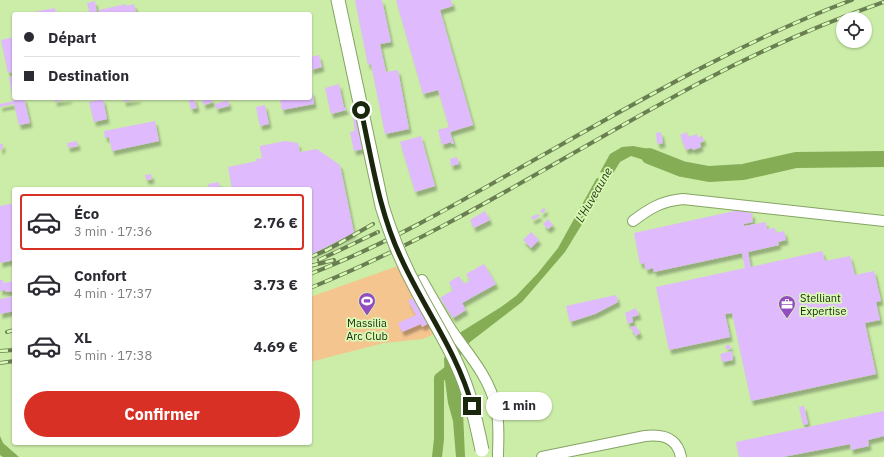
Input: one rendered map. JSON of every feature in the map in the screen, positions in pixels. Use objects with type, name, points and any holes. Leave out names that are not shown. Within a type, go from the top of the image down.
[{"type":"street","points":[[338,0],[380,198],[390,232],[400,257],[416,289],[446,343],[468,393],[482,455]]},
{"type":"street","points":[[633,220],[659,204],[670,200],[683,199],[884,221]]},
{"type":"street","points":[[422,280],[454,334],[477,364],[493,396],[498,421],[498,457]]},
{"type":"street","points":[[542,457],[658,434],[668,438],[674,443],[680,450],[681,457]]},
{"type":"shaded area","name":"Massilia Arc Club","points":[[398,266],[434,334],[423,339],[384,343],[312,361],[312,296]]},
{"type":"water","points":[[633,146],[649,149],[671,157],[666,170],[631,156],[620,162],[565,252],[522,302],[470,342],[457,360],[462,390],[465,457],[456,457],[453,421],[448,403],[445,380],[444,358],[461,332],[516,296],[538,273],[558,248],[610,154],[622,147]]},
{"type":"water","points":[[0,436],[3,443],[19,457],[3,457],[0,455]]},
{"type":"pier","points":[[598,172],[615,174],[612,180],[595,178]]},
{"type":"building","points":[[355,0],[382,0],[391,42],[380,44],[386,72],[398,70],[409,129],[385,134],[371,64],[368,65]]},
{"type":"building","points":[[396,0],[451,0],[453,6],[440,10],[473,125],[450,132],[454,144],[451,142],[442,145],[438,130],[449,127],[438,90],[423,94]]},
{"type":"building","points":[[95,1],[97,12],[89,12],[87,3]]},
{"type":"building","points":[[126,4],[126,6],[134,4],[136,12],[100,12],[99,10]]},
{"type":"building","points":[[55,8],[56,12],[33,12]]},
{"type":"building","points":[[12,37],[12,72],[8,73],[1,40]]},
{"type":"building","points":[[319,55],[322,67],[312,70],[312,57]]},
{"type":"building","points":[[12,76],[12,94],[9,77]]},
{"type":"building","points":[[339,84],[344,108],[346,107],[346,110],[331,114],[325,88]]},
{"type":"building","points":[[312,91],[314,104],[282,110],[280,100],[312,100]]},
{"type":"building","points":[[24,100],[30,123],[19,125],[14,104],[0,107],[0,104]]},
{"type":"building","points":[[54,100],[65,100],[55,102]]},
{"type":"building","points":[[103,100],[107,119],[94,122],[89,102]]},
{"type":"building","points":[[124,100],[134,100],[124,102]]},
{"type":"building","points":[[189,100],[195,100],[197,108],[191,109]]},
{"type":"building","points":[[202,100],[212,100],[213,102],[204,105]]},
{"type":"building","points":[[228,100],[229,106],[216,109],[215,104]]},
{"type":"building","points":[[265,105],[269,124],[260,126],[256,107]]},
{"type":"building","points":[[353,117],[356,117],[363,149],[354,151],[350,132],[355,131]]},
{"type":"building","points":[[155,121],[159,141],[112,151],[109,137],[105,138],[104,131]]},
{"type":"building","points":[[661,132],[663,143],[658,144],[656,133]]},
{"type":"building","points":[[687,132],[688,137],[697,134],[698,137],[702,136],[704,141],[700,143],[701,147],[693,150],[692,148],[686,150],[680,135]]},
{"type":"building","points":[[421,136],[435,186],[415,192],[400,142]]},
{"type":"building","points":[[77,141],[78,146],[68,148],[67,143]]},
{"type":"building","points":[[285,141],[298,143],[300,152],[317,149],[340,165],[354,233],[312,254],[312,187],[232,187],[228,167],[257,161],[256,159],[262,158],[260,146]]},
{"type":"building","points":[[0,143],[3,145],[2,149],[0,150]]},
{"type":"building","points":[[457,157],[459,164],[451,166],[450,159]]},
{"type":"building","points":[[151,174],[152,179],[146,180],[145,175]]},
{"type":"building","points":[[219,182],[220,187],[209,187],[208,184]]},
{"type":"building","points":[[12,203],[12,260],[0,263],[0,206]]},
{"type":"building","points":[[543,208],[546,209],[543,213],[540,212]]},
{"type":"building","points":[[739,210],[753,214],[753,222],[744,224],[744,226],[766,222],[767,229],[775,228],[776,233],[784,231],[786,240],[778,242],[779,245],[748,252],[751,267],[822,251],[825,261],[850,256],[855,275],[874,271],[881,301],[876,302],[880,320],[865,323],[876,374],[751,401],[732,313],[725,314],[730,337],[669,350],[656,287],[745,268],[742,253],[654,272],[653,268],[646,270],[644,263],[640,264],[634,233]]},
{"type":"building","points":[[485,211],[490,220],[474,228],[470,220]]},
{"type":"building","points":[[538,214],[540,216],[533,220],[531,217]]},
{"type":"building","points":[[548,219],[553,225],[548,229],[543,224]]},
{"type":"building","points":[[531,232],[539,240],[531,248],[523,240]]},
{"type":"building","points":[[484,264],[496,284],[462,303],[466,310],[453,318],[440,298],[453,290],[449,282],[459,276],[464,284],[470,280],[466,274]]},
{"type":"building","points":[[0,280],[3,280],[3,283],[12,281],[12,291],[0,291]]},
{"type":"building","points":[[616,295],[618,302],[595,314],[570,322],[566,306]]},
{"type":"building","points":[[12,296],[12,311],[0,314],[0,299]]},
{"type":"building","points":[[414,297],[429,323],[422,327],[421,324],[402,332],[398,323],[416,315],[408,301]]},
{"type":"building","points":[[636,308],[639,315],[632,317],[633,322],[628,324],[625,313]]},
{"type":"building","points":[[636,326],[640,333],[636,336],[630,327]]},
{"type":"building","points":[[728,344],[731,347],[728,350],[725,347]]},
{"type":"building","points":[[732,351],[733,360],[722,362],[720,354]]},
{"type":"building","points":[[521,396],[522,401],[524,401],[522,404],[524,411],[509,414],[506,399]]},
{"type":"building","points":[[804,406],[808,424],[803,425],[799,407]]},
{"type":"building","points":[[884,411],[884,436],[868,440],[869,446],[851,450],[850,444],[783,457],[739,457],[736,442]]},
{"type":"waterway","name":"L'Huveaune","points":[[649,156],[682,169],[709,174],[743,172],[796,160],[884,159]]},
{"type":"waterway","points":[[437,457],[439,439],[439,378],[453,367]]},
{"type":"railway","points":[[312,273],[338,263],[419,224],[645,98],[726,55],[767,35],[852,0]]},
{"type":"railway","points":[[312,287],[361,266],[460,217],[652,108],[723,71],[814,29],[884,2]]},
{"type":"railway","points":[[312,256],[327,250],[373,224]]},
{"type":"railway","points":[[319,260],[378,232]]},
{"type":"railway","points":[[312,266],[334,260]]},
{"type":"railway","points":[[7,332],[12,331]]},
{"type":"railway","points":[[0,351],[12,350]]},
{"type":"railway","points":[[0,363],[12,361]]},
{"type":"place","name":"Massilia Arc Club","points":[[367,316]]},
{"type":"place","name":"Stelliant Expertise","points":[[787,319]]},
{"type":"route","points":[[361,110],[382,206],[390,232],[400,257],[455,362],[472,406]]}]
